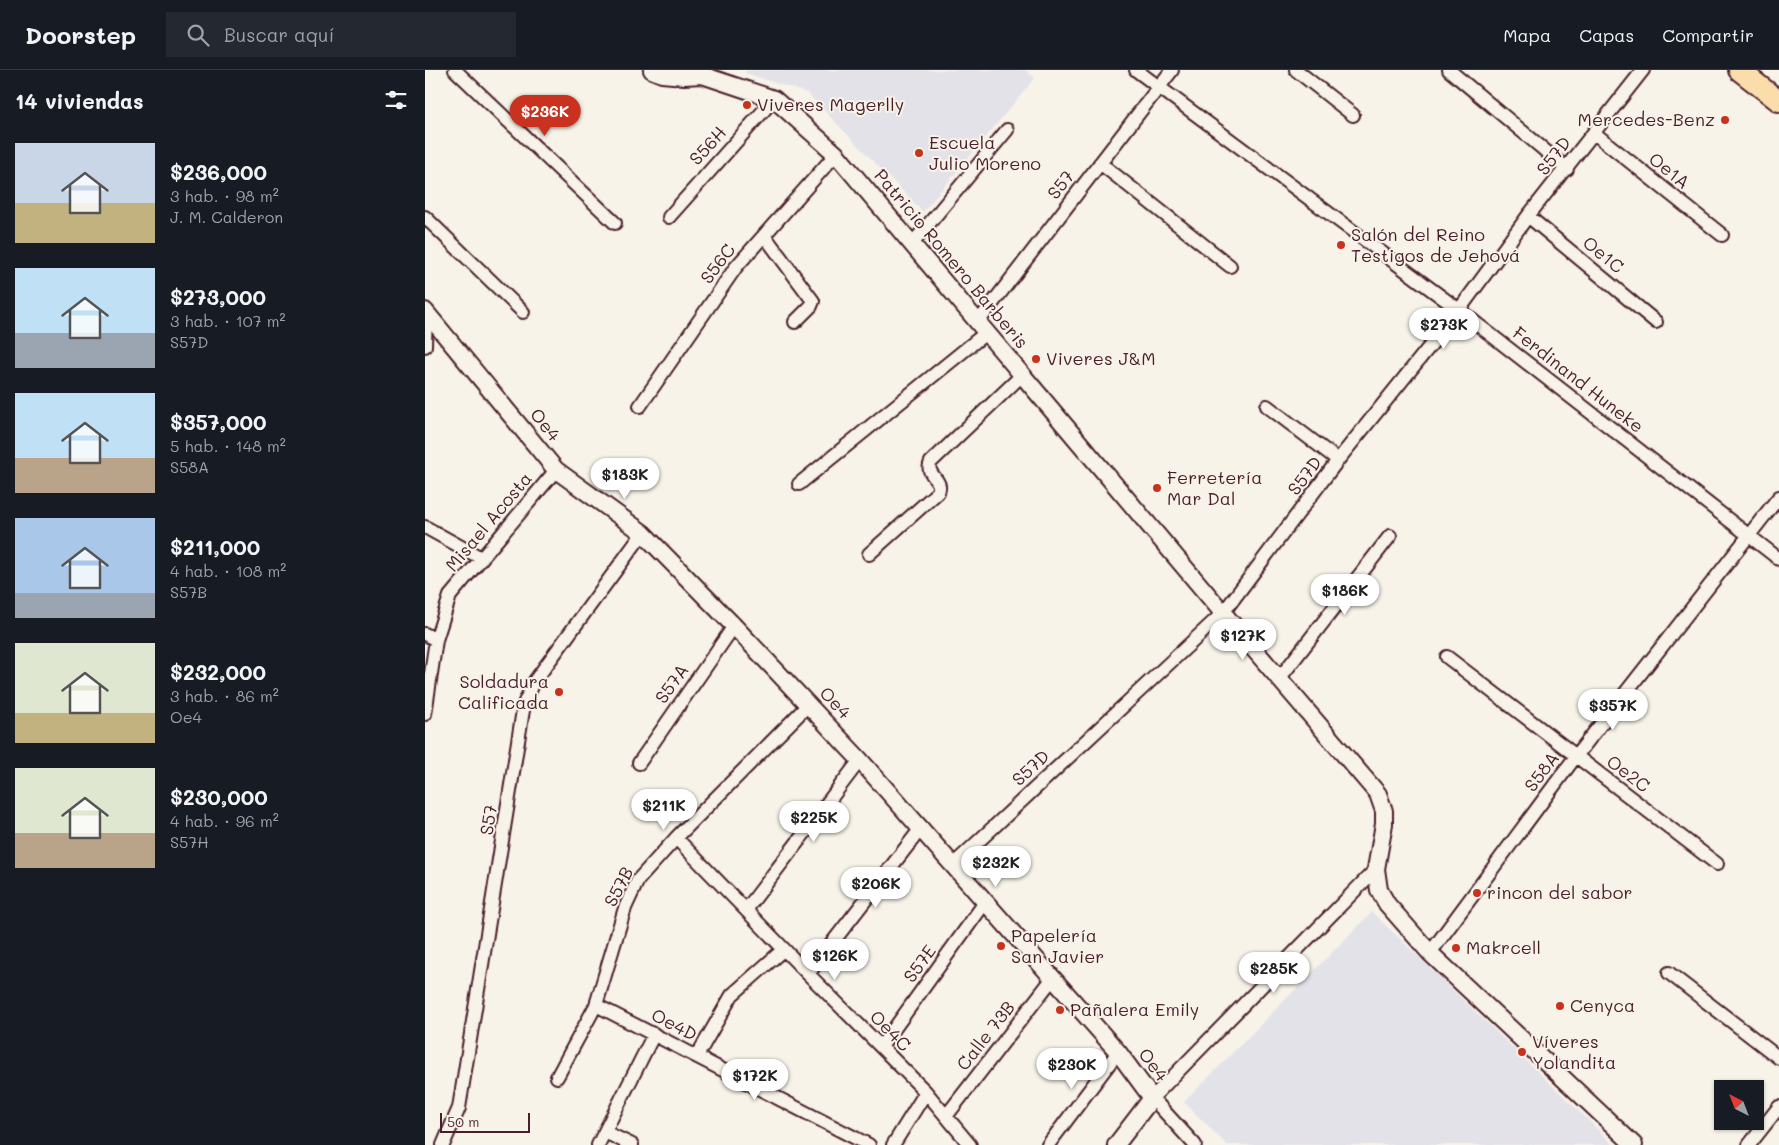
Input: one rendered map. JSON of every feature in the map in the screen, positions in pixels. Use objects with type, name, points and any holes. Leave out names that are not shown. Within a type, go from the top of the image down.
[{"type":"main road","points":[[1739,70],[1779,101]]},
{"type":"street","points":[[455,70],[615,223]]},
{"type":"street","name":"Patricio Romero Barberis","points":[[652,70],[662,74],[677,75],[703,72],[774,99],[836,154],[1378,794],[1384,811],[1384,824],[1376,869],[1379,890],[1387,904],[1430,953],[1634,1145]]},
{"type":"street","name":"Ferdinand Huneke","points":[[1136,70],[1459,310],[1779,560]]},
{"type":"street","name":"S57","points":[[799,484],[982,327],[1100,163],[1173,70]]},
{"type":"street","points":[[1297,70],[1353,115]]},
{"type":"street","points":[[1449,70],[1567,169]]},
{"type":"street","name":"S57D","points":[[953,865],[1223,613],[1338,460],[1459,310],[1528,216],[1567,169],[1643,70]]},
{"type":"street","name":"S56H","points":[[669,217],[774,99]]},
{"type":"street","points":[[912,244],[1007,130]]},
{"type":"street","name":"Oe1A","points":[[1594,133],[1722,235]]},
{"type":"street","name":"S56C","points":[[641,406],[736,267],[836,154]]},
{"type":"street","points":[[1100,163],[1230,266]]},
{"type":"street","name":"Oe1C","points":[[1528,216],[1656,322]]},
{"type":"street","points":[[425,217],[523,312]]},
{"type":"street","points":[[764,235],[813,301],[811,306],[795,322]]},
{"type":"street","points":[[425,311],[425,346]]},
{"type":"street","name":"Oe4","points":[[425,311],[556,470],[643,532],[860,760],[987,901],[1118,1052],[1152,1098],[1195,1145]]},
{"type":"street","points":[[869,554],[938,492],[941,487],[930,472],[929,466],[931,462],[1023,375]]},
{"type":"street","points":[[1267,406],[1338,460]]},
{"type":"street","name":"Misael Acosta","points":[[425,714],[431,637],[450,596],[556,470]]},
{"type":"street","name":"S58A","points":[[1430,953],[1576,756],[1779,497]]},
{"type":"street","points":[[425,527],[481,558]]},
{"type":"street","name":"S57","points":[[443,1145],[459,1108],[525,704],[534,682],[643,532]]},
{"type":"street","points":[[1279,679],[1390,536]]},
{"type":"street","name":"S57A","points":[[639,763],[734,626]]},
{"type":"street","name":"Oe2C","points":[[1447,657],[1717,864]]},
{"type":"street","name":"S57B","points":[[557,1076],[597,1005],[625,908],[638,880],[676,838],[808,705]]},
{"type":"street","points":[[746,910],[860,760]]},
{"type":"street","points":[[808,974],[921,827]]},
{"type":"street","name":"Oe4C","points":[[676,838],[926,1092],[970,1145]]},
{"type":"street","points":[[1116,1145],[1152,1098],[1376,869]]},
{"type":"street","name":"S57E","points":[[881,1047],[987,901]]},
{"type":"street","points":[[697,1056],[733,995],[784,949]]},
{"type":"street","points":[[1669,973],[1779,1058]]},
{"type":"street","name":"Calle 73B","points":[[947,1115],[1053,978]]},
{"type":"street","name":"Oe4D","points":[[597,1005],[869,1145]]},
{"type":"street","points":[[598,1145],[653,1034]]},
{"type":"street","points":[[1048,1145],[1118,1052]]},
{"type":"street","points":[[893,1145],[926,1092]]},
{"type":"street","points":[[1749,1145],[1779,1107]]},
{"type":"street","points":[[605,1132],[632,1145]]},
{"type":"shaded area","name":"Escuela Julio Moreno","points":[[747,70],[1025,70],[1035,78],[923,212],[807,93],[745,73]]},
{"type":"shaded area","points":[[1372,912],[1614,1145],[1227,1145],[1184,1102]]},
{"type":"place","name":"Viveres Magerlly","points":[[747,105]]},
{"type":"place","name":"Mercedes-Benz","points":[[1725,120]]},
{"type":"place","name":"Escuela Julio Moreno","points":[[919,153]]},
{"type":"place","name":"Salón del Reino Testigos de Jehová","points":[[1341,245]]},
{"type":"place","name":"Viveres J&M","points":[[1036,359]]},
{"type":"place","name":"Ferretería Mar Dal","points":[[1157,488]]},
{"type":"place","name":"Soldadura Calificada","points":[[559,692]]},
{"type":"place","name":"rincon del sabor","points":[[1477,893]]},
{"type":"place","name":"Papelería San Javier","points":[[1001,946]]},
{"type":"place","name":"Makrcell","points":[[1456,948]]},
{"type":"place","name":"Cenyca","points":[[1560,1006]]},
{"type":"place","name":"Pañalera Emily","points":[[1060,1010]]},
{"type":"place","name":"Víveres Yolandita","points":[[1522,1052]]}]
